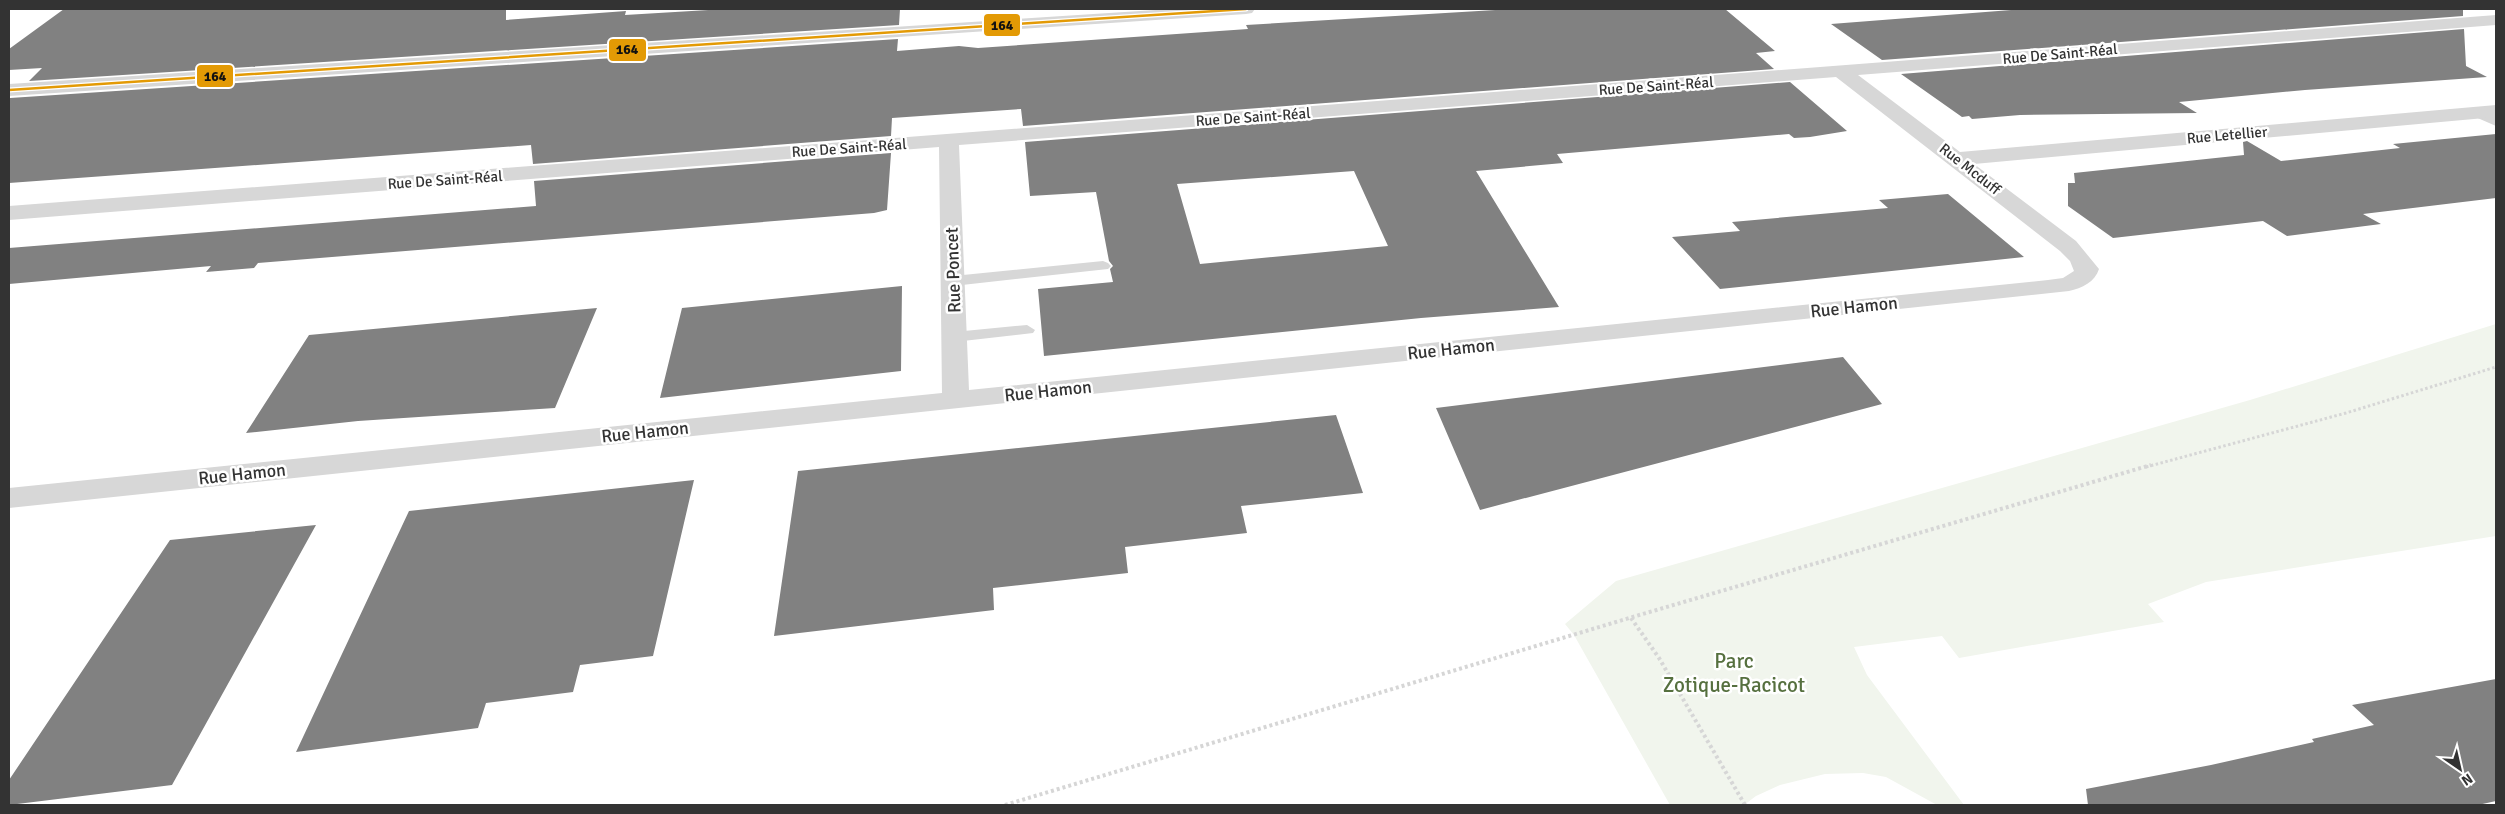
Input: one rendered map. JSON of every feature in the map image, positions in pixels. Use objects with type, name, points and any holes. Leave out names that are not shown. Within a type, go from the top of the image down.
[{"type":"street","points":[[948,9],[948,29]]},
{"type":"street","points":[[9,90],[948,29],[1207,10],[1246,9]]},
{"type":"street","name":"Rue De Saint-Réal","points":[[9,214],[2496,20]]},
{"type":"street","name":"Rue Mcduff","points":[[1842,72],[1958,159],[2068,246],[2085,264],[2087,269],[2085,275]]},
{"type":"street","name":"Rue Letellier","points":[[1958,159],[2487,112]]},
{"type":"street","name":"Rue Poncet","points":[[949,141],[956,400]]},
{"type":"street","name":"Rue Hamon","points":[[9,498],[2048,287],[2070,284],[2085,275]]},
{"type":"lane","points":[[2487,112],[2496,122]]},
{"type":"lane","points":[[953,281],[1103,266]]},
{"type":"lane","points":[[954,338],[1027,330]]},
{"type":"path","points":[[1005,805],[2144,467],[2346,413],[2496,367]]},
{"type":"path","points":[[1631,618],[1659,658],[1745,805]]},
{"type":"green space","name":"Parc Zotique-Racicot","points":[[2496,324],[2496,536],[2206,582],[2148,604],[2164,622],[1959,658],[1942,636],[1854,647],[1867,675],[1964,805],[1937,805],[1886,777],[1863,773],[1825,774],[1780,785],[1756,796],[1744,805],[1670,805],[1574,635],[1565,624],[1616,581],[2250,400]]},
{"type":"building","points":[[64,9],[506,9],[506,20],[626,11],[625,15],[725,9],[900,9],[899,25],[29,81],[42,68],[9,70],[9,49]]},
{"type":"building","points":[[1512,9],[1725,9],[1775,51],[1756,53],[1774,69],[1023,126],[1021,109],[892,118],[891,136],[533,164],[531,145],[9,183],[10,98],[898,39],[897,51],[959,46],[978,48],[1248,29],[1246,25]]},
{"type":"building","points":[[2024,9],[2463,9],[2463,16],[1882,60],[1831,24]]},
{"type":"building","points":[[2464,29],[2466,66],[2487,77],[2305,90],[2179,102],[2197,113],[2020,115],[1972,119],[1969,116],[1962,117],[1901,74]]},
{"type":"building","points":[[1790,82],[1847,131],[1810,137],[1794,138],[1789,134],[1557,154],[1563,163],[1476,171],[1559,307],[1421,318],[1044,356],[1038,289],[1113,282],[1110,269],[1113,266],[1109,261],[1096,192],[1030,196],[1025,142]],"holes":[[[1354,171],[1388,246],[1200,264],[1177,184]]]},
{"type":"building","points":[[2496,134],[2496,198],[2363,214],[2381,224],[2287,236],[2263,221],[2113,238],[2068,206],[2068,183],[2075,183],[2074,173],[2244,155],[2243,142],[2247,141],[2281,161],[2400,148],[2393,144]]},
{"type":"building","points":[[891,153],[887,210],[874,213],[258,263],[254,268],[206,272],[211,266],[9,284],[9,248],[536,206],[534,181]]},
{"type":"building","points":[[1948,194],[2024,257],[1720,289],[1672,237],[1740,231],[1732,222],[1888,208],[1879,200]]},
{"type":"building","points":[[902,286],[901,371],[660,398],[682,308]]},
{"type":"building","points":[[597,308],[555,408],[358,421],[246,433],[309,335]]},
{"type":"building","points":[[1843,357],[1882,404],[1480,510],[1436,408]]},
{"type":"building","points":[[1336,415],[1363,493],[1241,506],[1247,533],[1125,547],[1128,573],[993,588],[994,610],[774,636],[798,471]]},
{"type":"building","points":[[694,480],[653,656],[580,665],[573,692],[486,703],[478,728],[296,752],[409,511]]},
{"type":"building","points":[[316,525],[172,785],[9,805],[9,780],[170,540]]},
{"type":"building","points":[[2496,679],[2496,801],[2478,805],[2088,805],[2086,789],[2211,765],[2314,742],[2312,739],[2374,725],[2352,705]]},
{"type":"transit line","name":"164","points":[[9,90],[1246,9]]}]
